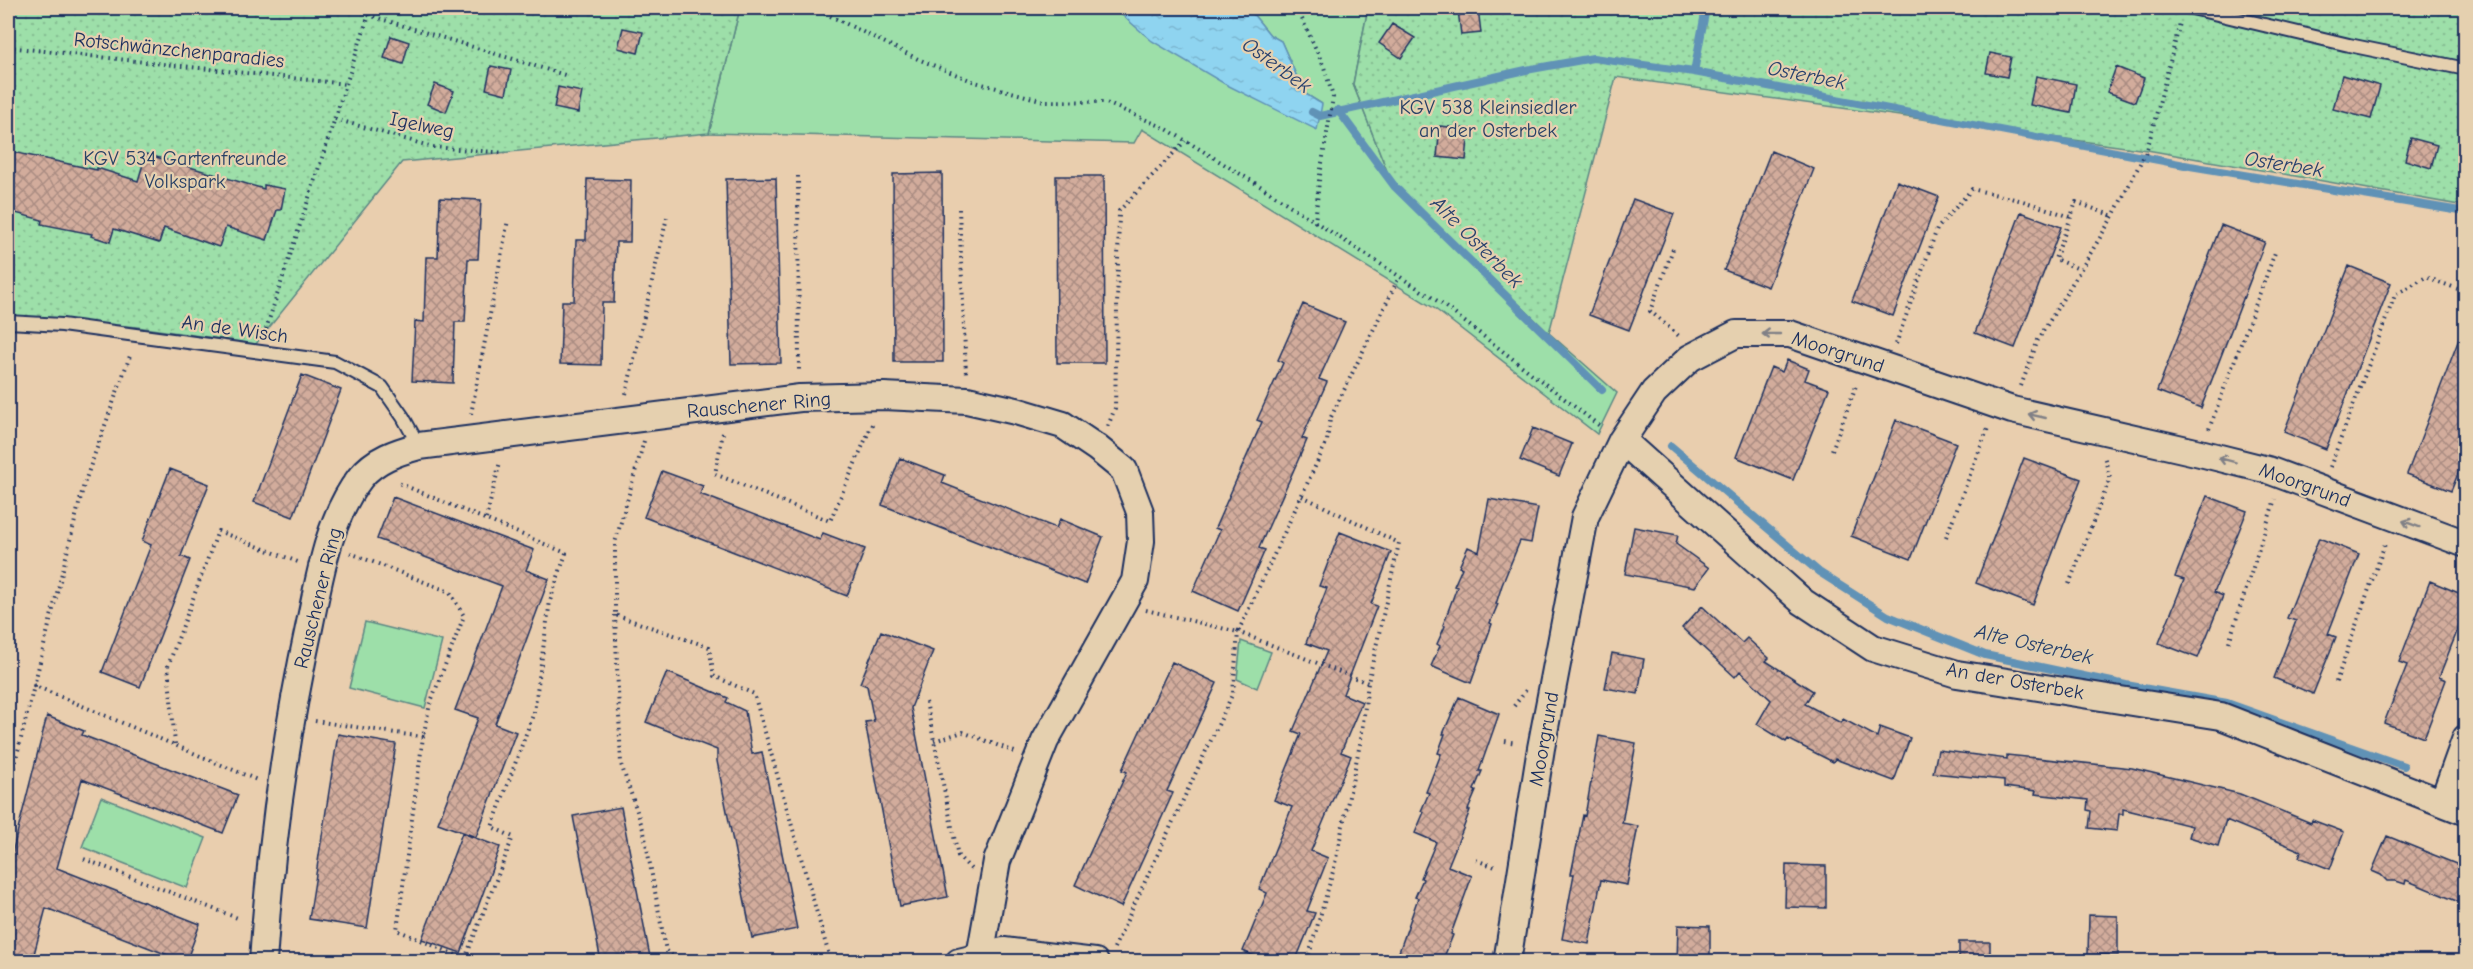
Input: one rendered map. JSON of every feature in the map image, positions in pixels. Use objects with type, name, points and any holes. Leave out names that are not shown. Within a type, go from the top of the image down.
[{"type":"street","name":"Moorgrund","points":[[1507,962],[1541,748],[1585,517],[1622,440],[1654,392],[1690,358],[1736,334],[1790,334],[2004,408],[2200,453],[2283,476],[2466,544]]},
{"type":"street","name":"Rauschener Ring","points":[[263,962],[280,789],[291,717],[321,571],[344,505],[361,477],[388,455],[419,446],[800,398],[884,396],[967,400],[1063,425],[1124,470],[1140,512],[1141,541],[1135,581],[1045,741],[997,861],[992,889],[972,960]]},
{"type":"street","name":"An der Osterbek","points":[[1622,440],[1803,602],[1873,648],[1957,674],[2221,716],[2454,807]]},
{"type":"street","points":[[2454,807],[2466,738]]},
{"type":"street","points":[[972,960],[1004,951],[1104,956]]},
{"type":"lane","points":[[2192,8],[2349,45],[2466,69]]},
{"type":"lane","name":"An de Wisch","points":[[8,322],[62,324],[335,362],[382,387],[403,417],[419,446]]},
{"type":"path","points":[[259,351],[371,8]]},
{"type":"path","points":[[814,8],[918,59],[975,82],[1044,101],[1104,102],[1164,128],[1260,186],[1315,224],[1439,302],[1597,424],[1622,440]]},
{"type":"path","points":[[1297,8],[1324,67],[1333,97],[1327,123],[1315,224]]},
{"type":"path","points":[[368,15],[568,76]]},
{"type":"path","points":[[1946,537],[2004,408],[2038,340],[2113,216],[2147,150],[2181,18]]},
{"type":"path","name":"Rotschwänzchenparadies","points":[[8,47],[346,84]]},
{"type":"path","name":"Igelweg","points":[[335,119],[433,147],[505,153]]},
{"type":"path","points":[[1097,448],[1116,408],[1119,211],[1185,141]]},
{"type":"path","points":[[798,176],[800,398]]},
{"type":"path","points":[[1832,450],[1877,364],[1937,229],[1972,189],[2023,201],[2071,217]]},
{"type":"path","points":[[2079,269],[2055,259],[2076,202],[2113,216]]},
{"type":"path","points":[[959,209],[967,400]]},
{"type":"path","points":[[620,419],[668,213]]},
{"type":"path","points":[[475,438],[470,410],[508,220]]},
{"type":"path","points":[[1673,249],[1650,311],[1699,354]]},
{"type":"path","points":[[2200,453],[2276,250]]},
{"type":"path","points":[[1104,956],[1233,693],[1238,632],[1327,441],[1330,419],[1399,277]]},
{"type":"path","points":[[2321,490],[2395,296],[2426,277],[2466,292]]},
{"type":"path","points":[[8,791],[84,484],[137,335]]},
{"type":"path","points":[[728,406],[715,474],[830,521],[884,396]]},
{"type":"path","points":[[652,415],[615,543],[615,615],[621,764],[644,832],[666,951],[681,962]]},
{"type":"path","points":[[2069,584],[2110,478],[2096,429]]},
{"type":"path","points":[[486,519],[507,434]]},
{"type":"path","points":[[329,544],[450,592],[464,616],[430,704],[423,737],[397,930],[465,959],[513,837],[492,827],[534,712],[550,601],[566,553],[369,470]]},
{"type":"path","points":[[2229,642],[2283,476]]},
{"type":"path","points":[[1302,496],[1399,543],[1368,684],[1361,739],[1334,868],[1307,962]]},
{"type":"path","points":[[2336,682],[2395,518]]},
{"type":"path","points":[[175,744],[168,666],[218,531],[321,571]]},
{"type":"path","points":[[1122,604],[1238,632],[1368,684]]},
{"type":"path","points":[[615,615],[709,647],[714,676],[754,694],[831,962]]},
{"type":"path","points":[[33,685],[280,789]]},
{"type":"path","points":[[926,702],[958,856],[992,889]]},
{"type":"path","points":[[291,717],[423,737]]},
{"type":"path","points":[[934,741],[963,732],[1037,761]]},
{"type":"path","points":[[84,859],[265,928]]},
{"type":"green space","name":"KGV 534 Gartenfreunde Volkspark","points":[[8,8],[740,8],[709,133],[402,162],[256,344],[137,327],[8,315]]},
{"type":"green space","points":[[740,8],[1114,8],[1153,41],[1322,104],[1304,93],[1281,41],[1270,35],[1248,8],[1368,8],[1353,84],[1391,181],[1549,333],[1617,393],[1597,434],[1434,308],[1142,129],[1134,143],[709,133]]},
{"type":"green space","name":"KGV 538 Kleinsiedler an der Osterbek","points":[[1368,8],[2465,8],[2465,206],[2147,150],[1616,77],[1549,333],[1391,181],[1353,84]]},
{"type":"green space","points":[[365,622],[442,641],[425,708],[349,688]]},
{"type":"green space","points":[[1241,641],[1271,652],[1257,688],[1237,679]]},
{"type":"green space","points":[[101,797],[206,838],[187,888],[82,847]]},
{"type":"water","points":[[1114,8],[1248,8],[1270,35],[1281,41],[1304,93],[1322,104],[1317,130],[1225,84],[1152,41]]},
{"type":"building","points":[[1478,8],[1481,33],[1461,35],[1458,10]]},
{"type":"building","points":[[1392,24],[1415,38],[1401,58],[1379,43]]},
{"type":"building","points":[[623,28],[643,32],[638,53],[618,48]]},
{"type":"building","points":[[391,36],[409,42],[403,64],[384,58]]},
{"type":"building","points":[[1990,53],[2011,57],[2007,77],[1986,73]]},
{"type":"building","points":[[491,66],[511,70],[506,94],[486,89]]},
{"type":"building","points":[[2116,67],[2144,78],[2135,102],[2107,92]]},
{"type":"building","points":[[2342,75],[2380,86],[2371,119],[2333,109]]},
{"type":"building","points":[[2036,76],[2076,84],[2071,113],[2030,105]]},
{"type":"building","points":[[435,84],[454,91],[446,112],[427,104]]},
{"type":"building","points":[[558,87],[582,92],[578,113],[554,108]]},
{"type":"building","points":[[1440,126],[1469,129],[1466,160],[1437,157]]},
{"type":"building","points":[[2411,138],[2437,145],[2431,168],[2405,160]]},
{"type":"building","points":[[8,151],[97,170],[97,168],[138,181],[146,154],[264,189],[264,185],[285,189],[281,210],[277,210],[267,240],[226,227],[219,247],[164,228],[159,243],[114,229],[110,242],[91,236],[92,234],[41,224],[42,220],[8,211]]},
{"type":"building","points":[[1771,151],[1814,169],[1768,287],[1724,270]]},
{"type":"building","points":[[942,173],[943,362],[894,362],[893,174]]},
{"type":"building","points":[[1056,176],[1104,176],[1105,363],[1057,363]]},
{"type":"building","points":[[776,178],[781,363],[731,364],[726,179]]},
{"type":"building","points":[[587,179],[631,180],[630,242],[616,242],[614,303],[602,303],[601,365],[560,364],[562,301],[574,301],[576,240],[586,240]]},
{"type":"building","points":[[1897,181],[1939,197],[1893,316],[1852,301]]},
{"type":"building","points":[[440,198],[481,200],[478,259],[468,259],[465,322],[455,322],[453,383],[412,381],[415,321],[424,322],[426,257],[438,257]]},
{"type":"building","points":[[1633,199],[1674,214],[1629,330],[1589,315]]},
{"type":"building","points":[[2021,212],[2061,227],[2015,348],[1975,333]]},
{"type":"building","points":[[2221,225],[2265,242],[2201,408],[2157,391]]},
{"type":"building","points":[[2349,266],[2391,283],[2326,449],[2284,432]]},
{"type":"building","points":[[1303,304],[1345,322],[1319,379],[1327,382],[1302,438],[1307,440],[1259,548],[1265,550],[1238,611],[1193,591],[1220,530],[1215,528],[1262,422],[1257,420],[1283,363],[1278,360]]},
{"type":"building","points":[[2464,326],[2466,454],[2451,491],[2407,474]]},
{"type":"building","points":[[1787,360],[1809,369],[1805,380],[1829,389],[1793,480],[1736,457],[1771,367],[1782,372]]},
{"type":"building","points":[[302,375],[341,390],[293,517],[254,502]]},
{"type":"building","points":[[1896,420],[1956,443],[1911,559],[1851,536]]},
{"type":"building","points":[[1533,428],[1572,444],[1559,476],[1520,460]]},
{"type":"building","points":[[900,458],[945,475],[942,483],[1056,528],[1060,519],[1103,537],[1085,584],[882,505]]},
{"type":"building","points":[[2024,458],[2081,479],[2033,605],[1976,583]]},
{"type":"building","points":[[170,469],[209,484],[181,556],[190,560],[140,687],[102,672],[151,545],[142,541]]},
{"type":"building","points":[[662,471],[703,486],[700,494],[820,540],[823,533],[865,549],[847,596],[644,517]]},
{"type":"building","points":[[2207,496],[2247,511],[2214,592],[2223,596],[2198,658],[2159,643],[2184,580],[2175,577]]},
{"type":"building","points":[[393,497],[534,550],[526,570],[549,579],[495,724],[516,732],[476,837],[438,823],[478,718],[455,710],[502,586],[377,539]]},
{"type":"building","points":[[1489,499],[1538,508],[1531,543],[1520,541],[1502,585],[1496,604],[1498,604],[1490,623],[1492,624],[1471,683],[1431,666],[1440,646],[1437,644],[1457,587],[1454,586],[1462,568],[1459,567],[1468,547],[1479,552]]},
{"type":"building","points":[[1634,527],[1678,535],[1676,544],[1709,568],[1695,587],[1625,574]]},
{"type":"building","points":[[1340,532],[1391,552],[1371,604],[1377,606],[1343,694],[1362,702],[1341,752],[1351,756],[1311,851],[1328,858],[1307,911],[1315,913],[1295,962],[1268,962],[1243,951],[1267,893],[1259,889],[1292,807],[1274,800],[1301,734],[1293,731],[1327,651],[1306,643],[1327,588],[1319,586]]},
{"type":"building","points":[[2319,538],[2359,554],[2328,634],[2336,637],[2313,694],[2274,678],[2296,621],[2287,618]]},
{"type":"building","points":[[2430,581],[2466,596],[2466,609],[2439,677],[2446,680],[2424,738],[2384,723],[2407,665],[2399,662]]},
{"type":"building","points":[[1702,606],[1742,643],[1747,638],[1769,658],[1766,661],[1813,691],[1805,704],[1841,723],[1843,719],[1877,737],[1880,727],[1910,738],[1894,781],[1835,759],[1833,762],[1788,739],[1786,742],[1757,724],[1771,700],[1740,671],[1735,677],[1682,628]]},
{"type":"building","points":[[881,631],[933,651],[911,708],[948,897],[900,906],[865,722],[874,721],[867,686],[860,683]]},
{"type":"building","points":[[1612,653],[1644,659],[1638,694],[1605,688]]},
{"type":"building","points":[[1172,662],[1217,683],[1167,791],[1173,793],[1121,907],[1075,885],[1127,772],[1122,770]]},
{"type":"building","points":[[667,672],[728,698],[726,702],[745,711],[752,754],[762,752],[797,929],[752,938],[717,761],[717,750],[646,722]]},
{"type":"building","points":[[1459,697],[1499,714],[1479,771],[1482,771],[1474,790],[1476,791],[1468,810],[1470,810],[1448,866],[1472,876],[1442,962],[1411,962],[1398,955],[1418,898],[1415,897],[1423,879],[1421,878],[1436,842],[1415,833],[1424,812],[1421,811],[1429,793],[1426,792],[1441,754],[1438,753],[1445,734],[1443,734]]},
{"type":"building","points":[[47,716],[84,731],[82,735],[238,795],[223,833],[82,779],[57,868],[200,924],[186,962],[46,908],[32,962],[8,962],[8,869]]},
{"type":"building","points":[[338,734],[396,744],[367,928],[309,919]]},
{"type":"building","points":[[1599,736],[1636,743],[1622,823],[1638,826],[1627,885],[1601,880],[1589,944],[1562,939],[1574,874],[1571,874],[1583,815],[1585,816]]},
{"type":"building","points":[[1938,750],[2007,759],[2007,755],[2132,768],[2240,794],[2311,823],[2312,820],[2344,832],[2330,869],[2299,857],[2301,851],[2226,820],[2218,846],[2189,837],[2192,826],[2123,809],[2123,814],[2119,814],[2117,831],[2089,828],[2091,811],[2087,810],[2088,800],[2035,794],[2036,791],[2004,787],[2004,780],[1933,773]]},
{"type":"building","points":[[621,807],[651,962],[601,962],[573,816]]},
{"type":"building","points":[[462,833],[500,847],[461,953],[422,939]]},
{"type":"building","points":[[2387,836],[2466,868],[2466,905],[2406,880],[2405,884],[2387,881],[2372,871]]},
{"type":"building","points":[[1786,865],[1826,866],[1826,908],[1785,907]]},
{"type":"building","points":[[2089,915],[2118,916],[2118,955],[2088,955]]},
{"type":"building","points":[[1678,925],[1710,926],[1710,962],[1677,962]]},
{"type":"building","points":[[1959,942],[1990,942],[1990,962],[1959,962]]},
{"type":"waterway","points":[[1694,72],[1706,8]]},
{"type":"waterway","name":"Osterbek","points":[[1312,112],[1320,116],[1526,70],[1593,58],[1694,72],[2190,166],[2466,212]]},
{"type":"waterway","name":"Alte Osterbek","points":[[1338,110],[1395,187],[1602,390]]},
{"type":"waterway","name":"Alte Osterbek","points":[[1671,446],[1819,572],[1888,616],[1985,655],[2126,685],[2227,703],[2404,766]]}]
